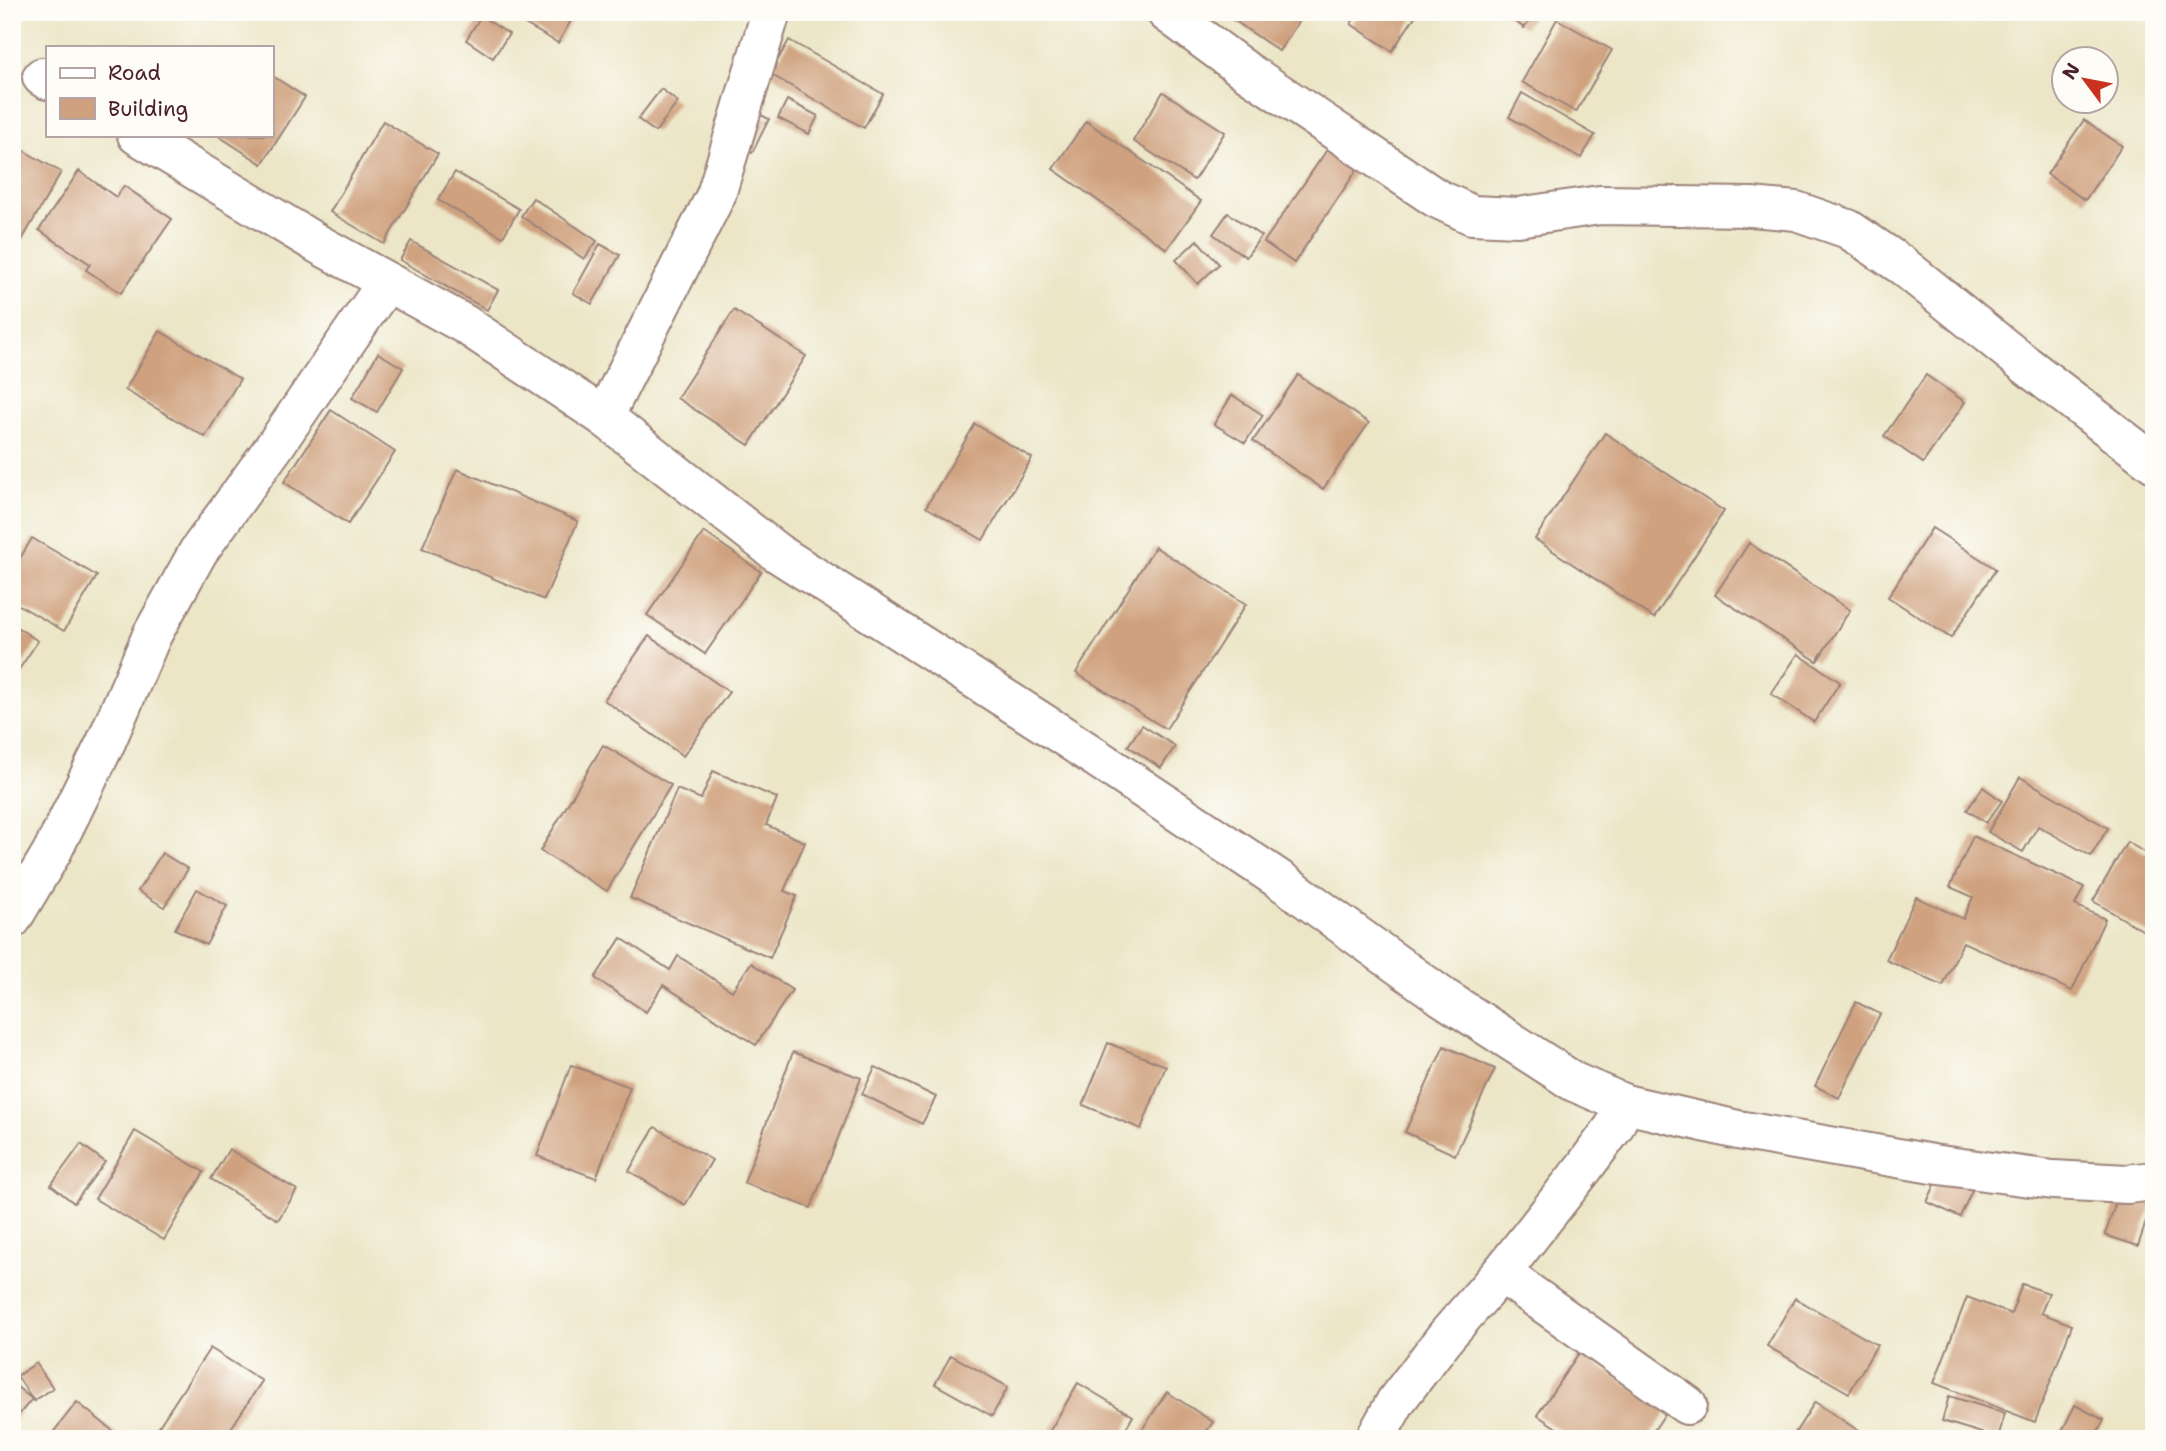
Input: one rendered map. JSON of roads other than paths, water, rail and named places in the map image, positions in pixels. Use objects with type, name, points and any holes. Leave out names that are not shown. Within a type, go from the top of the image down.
[{"type":"street","points":[[604,416],[716,195],[771,12]]},
{"type":"street","points":[[1166,12],[1246,71],[1425,191],[1472,215],[1518,217],[1600,205],[1751,207],[1796,211],[1848,229],[1903,266],[2154,463]]},
{"type":"street","points":[[140,136],[318,244],[466,325],[604,416],[776,552],[1065,737],[1283,882],[1463,1010],[1574,1082],[1625,1104],[1738,1130],[1932,1164],[2053,1180],[2127,1184],[2154,1181]]},
{"type":"street","points":[[12,919],[52,852],[106,742],[152,635],[198,552],[387,282]]},
{"type":"street","points":[[1375,1439],[1405,1390],[1446,1336],[1501,1273],[1614,1127],[1625,1104]]},
{"type":"street","points":[[1501,1273],[1686,1405]]}]
